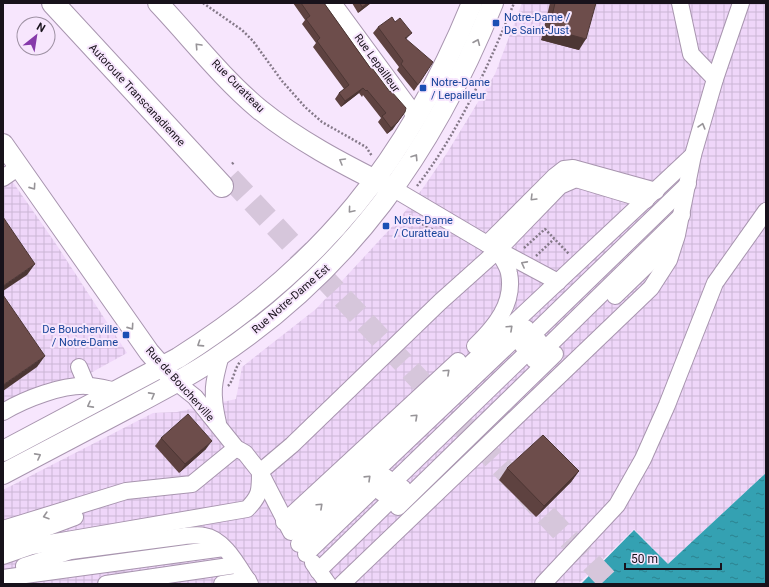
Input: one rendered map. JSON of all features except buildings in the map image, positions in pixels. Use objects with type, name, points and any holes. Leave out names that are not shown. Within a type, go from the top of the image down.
[{"type":"highway","name":"Autoroute Transcanadienne","points":[[53,3],[229,172],[67,3]]},
{"type":"main road","name":"Rue Curatteau","points":[[158,3],[259,109],[295,134],[375,171],[394,189]]},
{"type":"main road","name":"Rue Notre-Dame Est","points":[[3,451],[162,367],[217,333],[284,280],[329,236],[375,171],[413,124],[445,64],[472,3]]},
{"type":"main road","name":"Rue Notre-Dame Est","points":[[3,474],[176,382],[222,355],[271,318],[307,287],[348,246],[394,189],[446,106],[461,78],[489,5]]},
{"type":"main road","name":"Rue de Boucherville","points":[[3,144],[117,308],[162,367],[176,382]]},
{"type":"street","name":"Rue Lepailleur","points":[[334,3],[414,114],[413,124]]},
{"type":"street","points":[[680,3],[691,54],[715,79]]},
{"type":"street","points":[[342,584],[651,288],[671,254],[678,235],[690,177],[715,79],[741,3]]},
{"type":"street","points":[[3,178],[20,167]]},
{"type":"street","points":[[310,559],[558,282],[651,196],[690,177]]},
{"type":"street","points":[[310,559],[690,177]]},
{"type":"street","points":[[310,559],[690,177]]},
{"type":"street","points":[[5,543],[32,546],[247,509],[257,499],[260,490],[260,472],[292,445],[440,302],[492,247],[560,186],[568,181],[576,179],[651,196]]},
{"type":"street","points":[[394,189],[492,247],[558,282]]},
{"type":"street","points":[[543,584],[617,505],[643,459],[667,405],[715,283],[766,211]]},
{"type":"street","points":[[310,559],[682,215]]},
{"type":"street","points":[[310,559],[678,235]]},
{"type":"street","points":[[310,559],[501,317],[508,297],[509,272],[492,247]]},
{"type":"street","points":[[310,559],[671,254]]},
{"type":"street","points":[[220,428],[213,397],[213,384],[222,355]]},
{"type":"street","points":[[79,367],[87,386]]},
{"type":"street","name":"Rue de Boucherville","points":[[176,382],[195,397],[236,448],[245,453],[260,472],[310,559]]},
{"type":"street","points":[[3,412],[41,395],[87,386],[116,391]]},
{"type":"street","points":[[5,543],[126,491],[192,484],[236,448]]},
{"type":"street","points":[[3,575],[24,566],[71,551],[185,536],[204,536],[235,564]]},
{"type":"street","points":[[3,578],[235,564]]},
{"type":"street","points":[[41,584],[235,564]]},
{"type":"street","points":[[106,584],[235,564]]},
{"type":"street","points":[[158,584],[235,564]]},
{"type":"street","points":[[222,584],[235,564]]},
{"type":"path","points":[[203,3],[242,30],[253,41],[282,81],[305,107],[332,128],[366,147],[375,171]]},
{"type":"path","points":[[521,251],[545,229],[573,259]]},
{"type":"path","points":[[533,259],[554,238]]},
{"type":"shaded area","points":[[522,3],[766,3],[766,473],[668,564],[634,529],[578,584],[3,584],[3,490],[153,413],[177,412],[236,399],[242,367],[316,309],[400,218],[423,188],[447,153],[495,74]]},
{"type":"shaded area","points":[[3,168],[56,244],[127,353],[3,421]]},
{"type":"water","points":[[766,473],[766,584],[581,584],[634,530],[668,564]]},
{"type":"tunnel","points":[[230,178],[611,584]]},
{"type":"place","name":"Notre-Dame / De Saint-Just","points":[[496,23]]},
{"type":"place","name":"Notre-Dame / Lepailleur","points":[[423,88]]},
{"type":"place","name":"Notre-Dame / Curatteau","points":[[386,226]]},
{"type":"place","name":"De Boucherville / Notre-Dame","points":[[126,335]]}]
